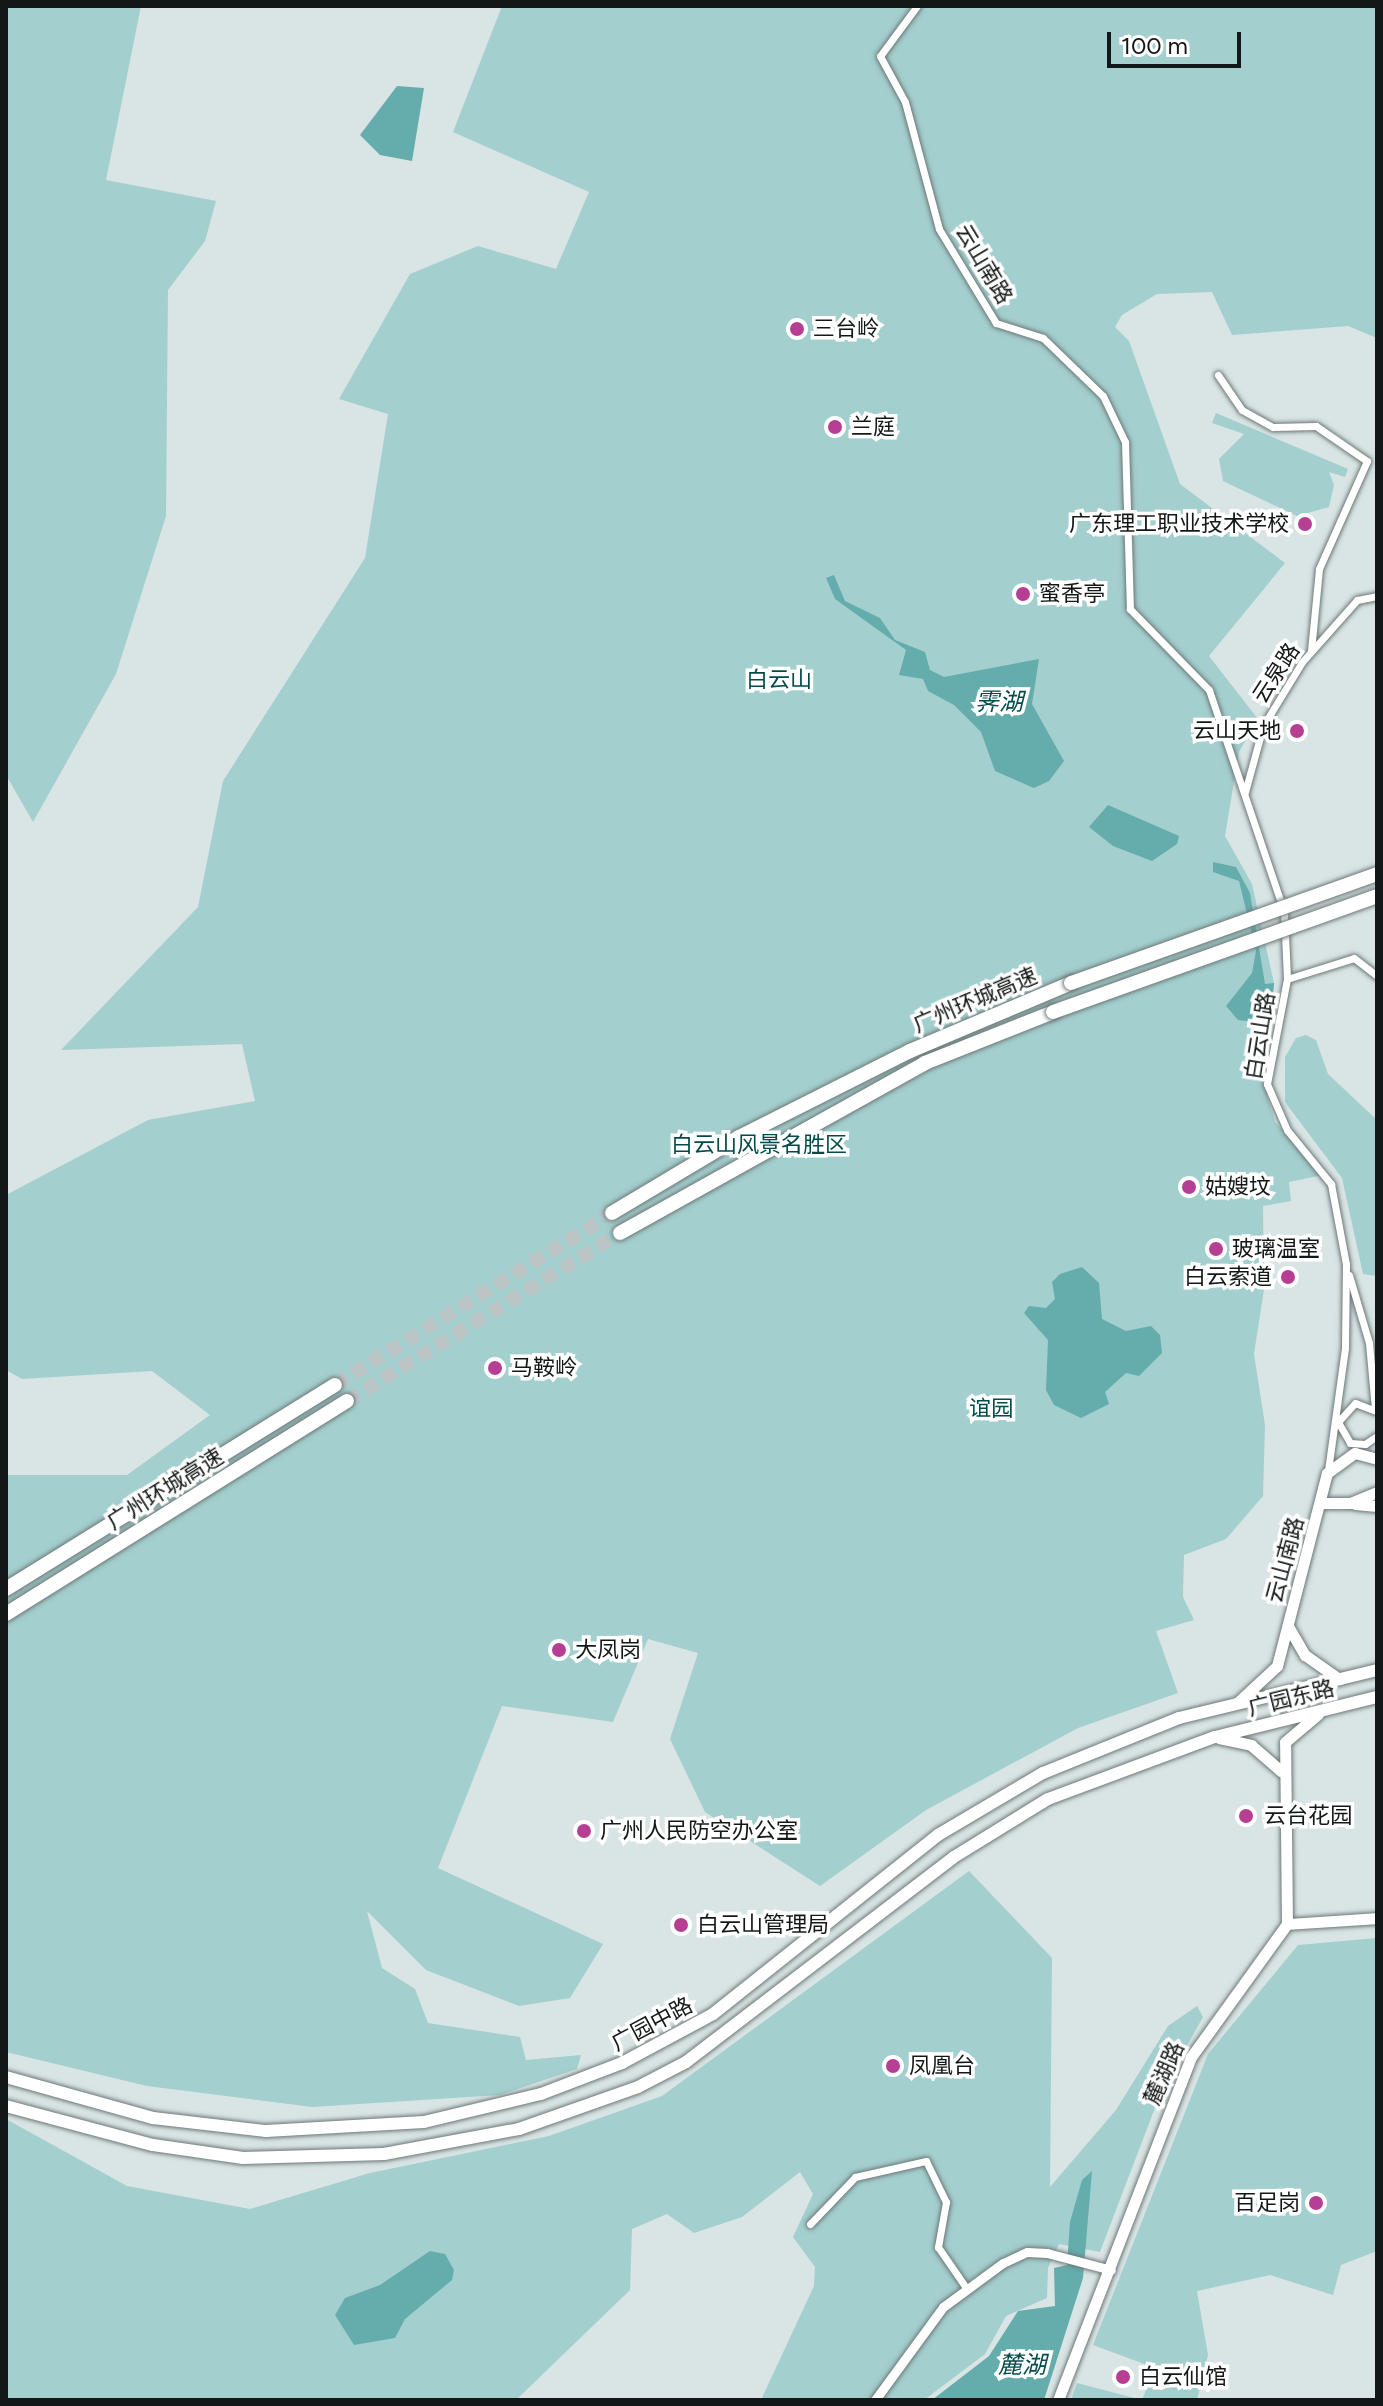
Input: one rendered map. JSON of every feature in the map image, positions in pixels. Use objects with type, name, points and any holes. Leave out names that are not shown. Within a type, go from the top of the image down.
[{"type":"highway","name":"广州环城高速","points":[[612,1213],[753,1130],[910,1051],[1071,983],[1377,874]]},
{"type":"highway","name":"广州环城高速","points":[[620,1233],[763,1147],[925,1063],[1053,1012],[1377,896]]},
{"type":"highway","name":"广州环城高速","points":[[6,1589],[335,1385]]},
{"type":"highway","name":"广州环城高速","points":[[6,1614],[347,1401]]},
{"type":"main road","points":[[1327,1473],[1355,1453],[1377,1459]]},
{"type":"main road","name":"云山南路","points":[[1238,1702],[1277,1666],[1327,1473]]},
{"type":"main road","points":[[1350,1503],[1377,1492]]},
{"type":"main road","points":[[1320,1503],[1377,1506]]},
{"type":"main road","points":[[1288,1626],[1305,1655],[1339,1679]]},
{"type":"main road","name":"广园东路","points":[[1238,1702],[1377,1670]]},
{"type":"main road","name":"广园东路","points":[[1215,1737],[1377,1697]]},
{"type":"main road","name":"广园中路","points":[[6,2077],[129,2113],[266,2131],[424,2122],[541,2094],[622,2063],[713,2014],[938,1835],[998,1797],[1086,1753],[1238,1702]]},
{"type":"main road","points":[[1324,1710],[1298,1725],[1285,1742],[1281,1771],[1287,1924],[1377,1918]]},
{"type":"main road","points":[[6,2106],[153,2145],[243,2158],[384,2154],[519,2129],[638,2087],[686,2062],[954,1857],[1025,1811],[1128,1764],[1215,1737],[1251,1745],[1281,1771]]},
{"type":"main road","name":"麓湖路","points":[[1058,2400],[1111,2270],[1191,2057],[1287,1924]]},
{"type":"street","name":"云山南路","points":[[917,6],[880,56],[905,102],[939,229],[996,323],[1043,338],[1103,396],[1125,442],[1132,522],[1130,609],[1209,690],[1244,798]]},
{"type":"street","points":[[1218,375],[1242,410],[1273,427],[1316,426],[1369,466],[1319,569],[1311,651]]},
{"type":"street","name":"云泉路","points":[[1244,798],[1263,726],[1311,651],[1357,600],[1377,596]]},
{"type":"street","name":"白云山路","points":[[1244,798],[1284,912],[1287,979],[1267,1084],[1287,1130],[1331,1184],[1346,1264]]},
{"type":"street","points":[[1287,979],[1354,958],[1377,976]]},
{"type":"street","points":[[1338,1422],[1355,1403],[1376,1411],[1369,1343],[1346,1264]]},
{"type":"street","points":[[1327,1473],[1338,1422],[1346,1264]]},
{"type":"street","points":[[1338,1422],[1350,1443],[1365,1444],[1377,1436]]},
{"type":"street","points":[[810,2224],[855,2177],[926,2161],[946,2202],[938,2247],[967,2289]]},
{"type":"street","points":[[875,2400],[901,2356],[943,2307],[1027,2252],[1063,2257],[1111,2270]]},
{"type":"green space","points":[[6,6],[141,6],[106,180],[216,201],[205,241],[168,290],[166,516],[116,674],[33,822],[6,775]]},
{"type":"green space","name":"白云山","points":[[502,6],[1377,6],[1377,338],[1348,326],[1232,335],[1212,292],[1157,294],[1122,315],[1115,327],[1129,341],[1180,484],[1285,563],[1209,656],[1258,719],[1239,752],[1225,836],[1252,884],[1274,983],[1262,1079],[1275,1122],[1323,1175],[1289,1182],[1291,1201],[1263,1206],[1264,1289],[1254,1354],[1265,1425],[1263,1496],[1226,1539],[1184,1555],[1183,1597],[1194,1620],[1156,1631],[1178,1693],[1078,1728],[926,1810],[820,1886],[705,1812],[670,1739],[698,1653],[648,1639],[613,1722],[502,1706],[438,1868],[603,1944],[570,1998],[519,2006],[426,1970],[367,1911],[382,1968],[415,1989],[428,2023],[520,2037],[526,2060],[581,2055],[577,2069],[500,2095],[312,2107],[147,2086],[6,2052],[6,1475],[127,1475],[210,1415],[152,1371],[22,1379],[6,1370],[6,1195],[148,1120],[255,1101],[242,1044],[61,1050],[198,907],[223,781],[365,558],[388,414],[339,399],[410,274],[478,246],[556,269],[589,192],[453,132]]},
{"type":"green space","points":[[1216,413],[1348,469],[1345,477],[1329,472],[1334,485],[1329,507],[1297,516],[1223,481],[1219,459],[1244,434],[1212,423]]},
{"type":"green space","points":[[1306,1035],[1316,1040],[1328,1074],[1377,1120],[1377,1276],[1363,1274],[1342,1178],[1285,1102],[1285,1057],[1296,1038]]},
{"type":"green space","points":[[969,1871],[1052,1958],[1050,2187],[1116,2110],[1168,2026],[1197,2006],[1203,2017],[1161,2092],[1100,2252],[1059,2244],[1048,2268],[1047,2298],[1006,2316],[985,2354],[924,2400],[761,2400],[814,2286],[815,2267],[793,2237],[813,2194],[800,2172],[742,2217],[694,2233],[667,2214],[632,2229],[630,2290],[516,2400],[6,2400],[6,2119],[127,2186],[250,2209],[370,2173],[549,2136],[662,2096]]},
{"type":"green space","points":[[1377,1938],[1377,2251],[1341,2265],[1333,2295],[1270,2275],[1197,2291],[1208,2355],[1197,2400],[1142,2400],[1155,2368],[1093,2345],[1208,2054],[1298,1945]]},
{"type":"green space","points":[[1077,2383],[1142,2400],[1071,2400]]},
{"type":"water","points":[[397,86],[424,88],[412,161],[380,155],[360,135]]},
{"type":"water","name":"霁湖","points":[[834,575],[845,601],[880,618],[895,640],[925,652],[930,670],[944,677],[1039,659],[1032,704],[1064,761],[1049,781],[1034,788],[995,771],[981,732],[954,705],[928,691],[923,679],[899,675],[906,650],[835,599],[826,578]]},
{"type":"water","points":[[1108,805],[1179,836],[1177,844],[1152,861],[1113,846],[1089,827]]},
{"type":"water","points":[[1213,862],[1236,867],[1250,893],[1265,984],[1274,983],[1271,1024],[1238,1020],[1226,1006],[1252,973],[1256,951],[1239,881],[1213,872]]},
{"type":"water","points":[[1082,1267],[1099,1283],[1102,1319],[1126,1331],[1151,1326],[1160,1335],[1162,1353],[1139,1376],[1126,1373],[1105,1392],[1109,1404],[1081,1418],[1054,1405],[1046,1390],[1048,1340],[1024,1313],[1029,1306],[1046,1308],[1055,1299],[1052,1282],[1060,1274]]},
{"type":"water","name":"麓湖","points":[[1092,2171],[1083,2278],[1044,2400],[932,2400],[989,2356],[1018,2311],[1055,2306],[1054,2268],[1067,2265],[1070,2222],[1082,2180]]},
{"type":"water","points":[[430,2251],[445,2254],[454,2270],[452,2280],[405,2319],[395,2338],[354,2345],[335,2315],[345,2298],[380,2285]]},
{"type":"tunnel","points":[[335,1385],[612,1213]]},
{"type":"tunnel","points":[[347,1401],[620,1233]]},
{"type":"place","name":"三台岭","points":[[797,329]]},
{"type":"place","name":"兰庭","points":[[835,427]]},
{"type":"place","name":"广东理工职业技术学校","points":[[1305,524]]},
{"type":"place","name":"蜜香亭","points":[[1023,594]]},
{"type":"place","name":"云山天地","points":[[1297,731]]},
{"type":"place","name":"姑嫂坟","points":[[1189,1187]]},
{"type":"place","name":"玻璃温室","points":[[1216,1249]]},
{"type":"place","name":"白云索道","points":[[1288,1277]]},
{"type":"place","name":"马鞍岭","points":[[495,1368]]},
{"type":"place","name":"大凤岗","points":[[559,1650]]},
{"type":"place","name":"云台花园","points":[[1246,1816]]},
{"type":"place","name":"广州人民防空办公室","points":[[584,1831]]},
{"type":"place","name":"白云山管理局","points":[[681,1925]]},
{"type":"place","name":"凤凰台","points":[[893,2066]]},
{"type":"place","name":"百足岗","points":[[1316,2203]]},
{"type":"place","name":"白云仙馆","points":[[1123,2377]]},
{"type":"park label","name":"白云山风景名胜区","points":[[759,1145]]},
{"type":"park label","name":"谊园","points":[[991,1409]]}]
